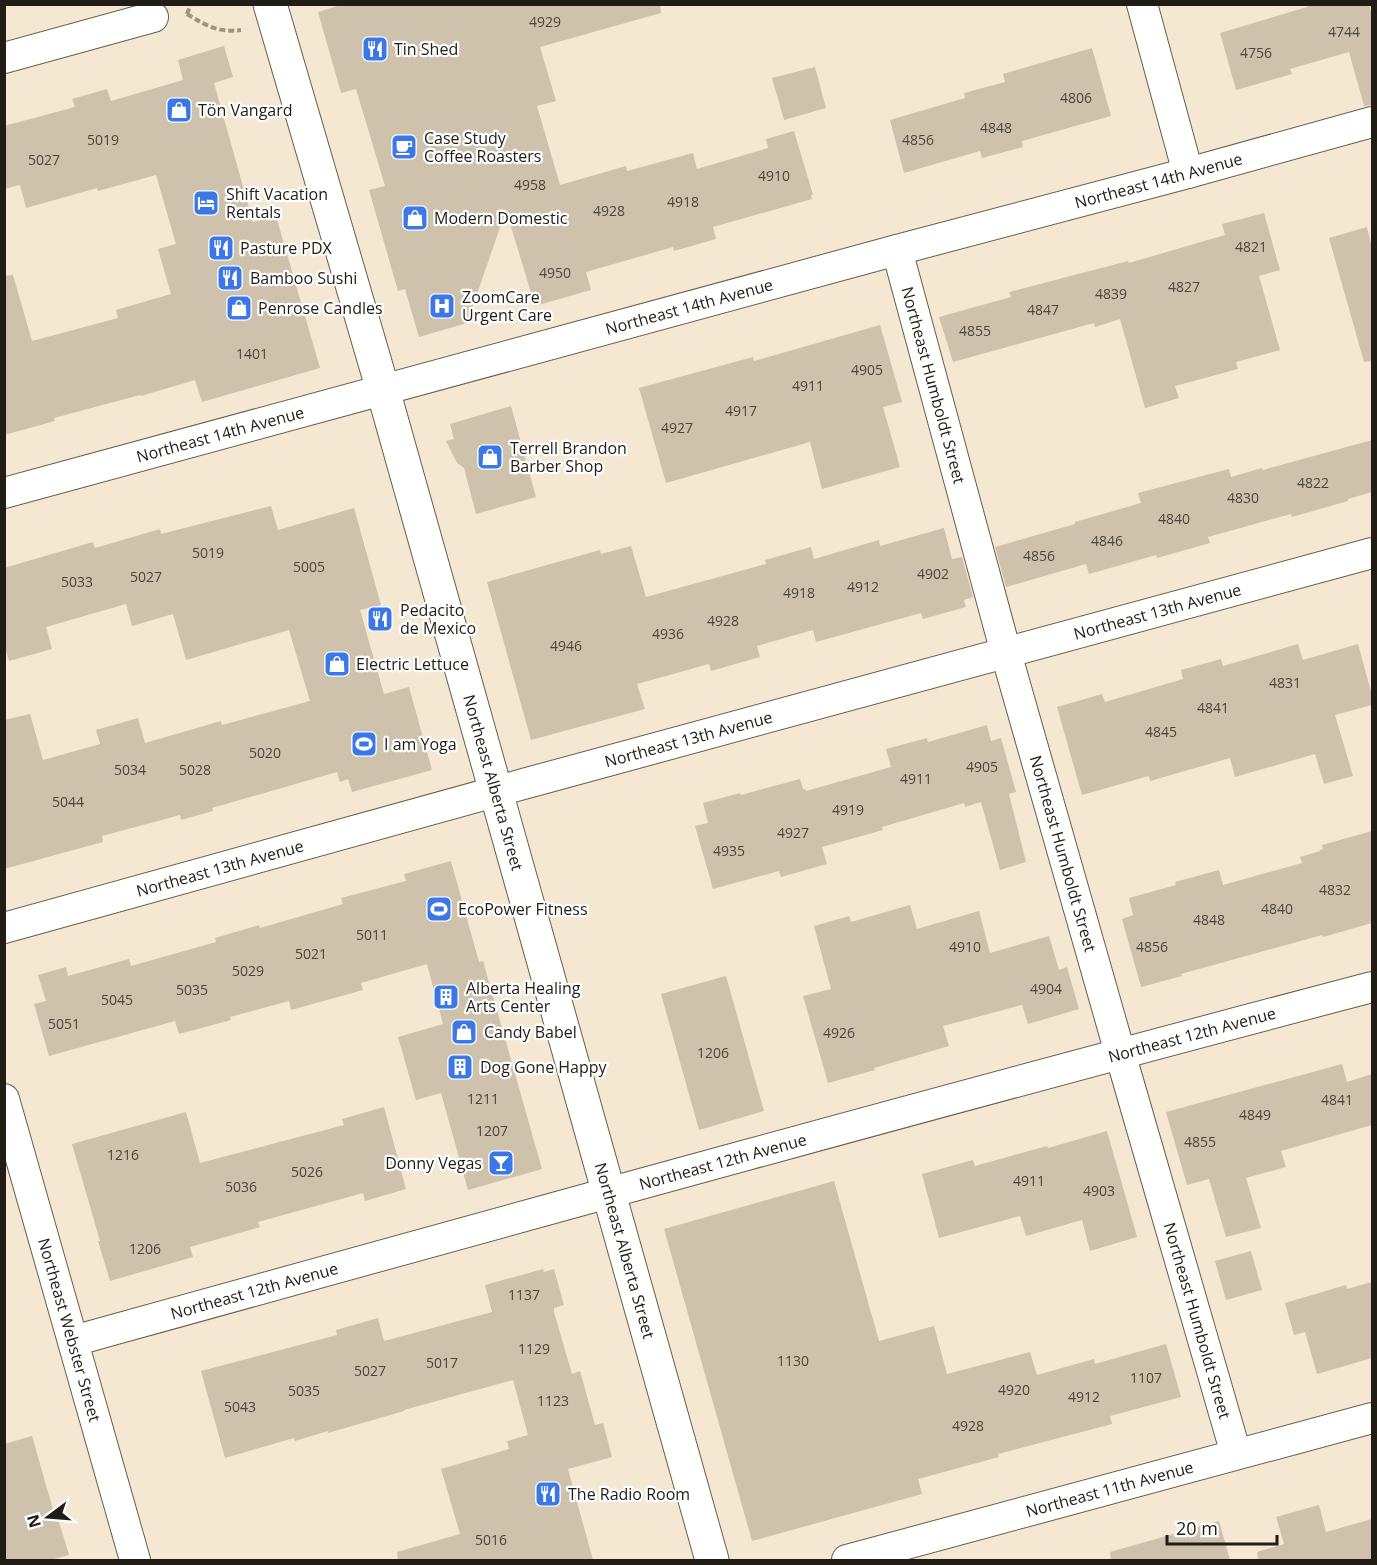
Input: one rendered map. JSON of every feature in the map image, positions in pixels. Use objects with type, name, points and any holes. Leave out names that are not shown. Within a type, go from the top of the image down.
[{"type":"street","points":[[1142,4],[1188,173]]},
{"type":"street","name":"Northeast Alberta Street","points":[[273,14],[383,390],[712,1560]]},
{"type":"street","points":[[4,58],[153,17]]},
{"type":"street","name":"Northeast 14th Avenue","points":[[4,493],[1372,122]]},
{"type":"street","name":"Northeast Humboldt Street","points":[[897,250],[1006,653],[1236,1454]]},
{"type":"street","name":"Northeast 13th Avenue","points":[[4,928],[1372,553]]},
{"type":"street","name":"Northeast 12th Avenue","points":[[73,1341],[1120,1053],[1372,987]]},
{"type":"street","name":"Northeast Webster Street","points":[[4,1099],[135,1560]]},
{"type":"street","name":"Northeast 11th Avenue","points":[[847,1560],[1372,1418]]},
{"type":"path","points":[[191,4],[187,14],[210,28],[235,31],[273,14]]},
{"type":"building","points":[[344,4],[660,4],[661,13],[540,47],[556,101],[537,106],[560,185],[626,166],[627,171],[693,153],[697,169],[768,148],[766,139],[794,131],[813,195],[811,195],[812,199],[713,227],[716,239],[674,251],[673,247],[586,272],[591,290],[535,306],[506,210],[467,323],[419,337],[405,289],[398,291],[369,190],[385,186],[356,89],[341,93],[318,12]]},
{"type":"building","points":[[1317,4],[1369,4],[1372,17],[1372,105],[1364,106],[1349,52],[1290,69],[1292,74],[1236,90],[1220,33]]},
{"type":"building","points":[[224,46],[233,77],[214,83],[253,222],[276,216],[320,368],[202,402],[195,380],[54,418],[55,421],[4,435],[4,276],[13,275],[32,341],[118,318],[116,310],[171,294],[158,249],[176,244],[156,175],[98,191],[97,188],[26,208],[20,185],[4,189],[4,126],[75,107],[72,99],[107,89],[111,101],[183,80],[178,60]]},
{"type":"building","points":[[1092,48],[1111,116],[1022,141],[1023,147],[982,158],[980,151],[904,173],[890,120],[965,98],[964,93],[1005,82],[1003,74]]},
{"type":"building","points":[[815,67],[826,108],[784,120],[772,78]]},
{"type":"building","points":[[1264,213],[1280,270],[1259,276],[1280,350],[1236,362],[1238,369],[1175,386],[1179,398],[1145,408],[1120,319],[1095,327],[1094,323],[953,362],[939,317],[1011,297],[1009,292],[1128,261],[1129,263],[1225,235],[1222,224]]},
{"type":"building","points":[[1367,227],[1372,248],[1372,361],[1364,362],[1329,238]]},
{"type":"building","points":[[880,325],[902,402],[883,407],[900,467],[822,489],[810,442],[666,483],[639,388],[753,357],[754,361]]},
{"type":"building","name":"Terrell Brandon Barber Shop","points":[[511,406],[536,497],[476,514],[464,468],[457,463],[446,441],[454,439],[450,424]]},
{"type":"building","points":[[1372,440],[1372,492],[1292,517],[1291,514],[1208,537],[1210,543],[1157,558],[1156,555],[1089,574],[1086,564],[1006,587],[995,547],[1141,503],[1138,493],[1229,469],[1231,477],[1262,468],[1263,470]]},
{"type":"building","points":[[271,506],[278,530],[354,508],[381,605],[360,610],[384,694],[409,687],[432,770],[352,792],[348,779],[340,782],[337,772],[212,808],[213,811],[181,820],[180,815],[102,836],[103,842],[4,869],[4,720],[30,714],[43,760],[100,744],[96,730],[138,718],[145,743],[221,721],[222,725],[310,701],[289,630],[186,660],[173,614],[132,626],[126,604],[46,627],[52,649],[9,661],[4,645],[4,568],[93,542],[95,548],[160,529],[161,534]]},
{"type":"building","points":[[944,528],[952,559],[962,557],[973,597],[964,600],[966,607],[923,619],[921,613],[816,642],[813,630],[757,646],[760,657],[711,671],[709,664],[637,684],[645,709],[531,740],[487,582],[600,550],[601,554],[631,546],[646,597],[766,564],[765,560],[811,547],[814,559],[879,540],[880,546]]},
{"type":"building","points":[[1298,644],[1303,660],[1358,644],[1372,695],[1372,705],[1335,715],[1353,776],[1324,784],[1315,754],[1235,777],[1230,758],[1150,781],[1149,776],[1082,795],[1057,707],[1102,694],[1105,702],[1183,679],[1181,670],[1221,659],[1223,666]]},
{"type":"building","points":[[987,725],[991,741],[1001,738],[1016,792],[1009,794],[1026,862],[1000,870],[981,802],[965,807],[964,803],[882,827],[883,830],[822,847],[827,864],[781,877],[779,871],[713,889],[695,826],[708,823],[703,803],[800,779],[806,791],[891,767],[886,749],[927,738],[928,742]]},
{"type":"building","points":[[1372,831],[1372,923],[1181,974],[1182,976],[1141,987],[1122,919],[1133,915],[1129,898],[1219,870],[1223,885],[1302,863],[1300,857],[1320,851],[1323,849],[1322,845]]},
{"type":"building","points":[[451,861],[479,962],[483,961],[542,1169],[468,1190],[441,1093],[416,1100],[398,1037],[443,1024],[427,964],[361,983],[363,990],[291,1010],[289,1001],[179,1034],[175,1021],[49,1056],[34,1004],[46,1001],[38,975],[66,967],[68,976],[129,959],[131,966],[216,942],[215,938],[259,925],[260,928],[343,904],[341,898],[406,881],[404,874]]},
{"type":"building","points":[[910,905],[917,929],[979,911],[990,953],[1049,936],[1059,970],[1067,967],[1079,1009],[1028,1024],[1022,1005],[943,1026],[949,1046],[828,1083],[803,996],[831,989],[814,926],[849,916],[851,922]]},
{"type":"building","points":[[726,976],[764,1111],[699,1130],[661,994]]},
{"type":"building","points":[[1342,1064],[1347,1082],[1372,1074],[1372,1125],[1281,1151],[1286,1167],[1246,1178],[1261,1228],[1226,1237],[1209,1179],[1187,1185],[1166,1112]]},
{"type":"building","points":[[384,1107],[406,1189],[365,1201],[363,1193],[258,1222],[260,1227],[190,1247],[193,1257],[110,1281],[72,1144],[186,1112],[200,1163],[344,1125],[342,1119]]},
{"type":"building","points":[[1107,1131],[1137,1237],[1090,1251],[1082,1220],[1026,1236],[1020,1216],[939,1238],[922,1174],[973,1160],[975,1166]]},
{"type":"building","points":[[834,1181],[879,1341],[934,1326],[947,1374],[1030,1352],[1037,1375],[1094,1359],[1095,1364],[1166,1344],[1181,1397],[1110,1416],[1112,1424],[998,1454],[999,1457],[918,1479],[922,1494],[752,1541],[664,1229]]},
{"type":"building","points":[[1251,1251],[1262,1290],[1226,1300],[1215,1261]]},
{"type":"building","points":[[543,1269],[544,1272],[554,1269],[564,1305],[554,1308],[554,1312],[572,1374],[580,1371],[595,1425],[603,1423],[612,1457],[568,1469],[593,1560],[398,1560],[397,1552],[460,1534],[441,1469],[509,1449],[507,1441],[528,1435],[513,1380],[328,1433],[328,1431],[295,1441],[294,1438],[225,1458],[201,1371],[337,1335],[336,1330],[378,1318],[384,1341],[492,1312],[485,1285]]},
{"type":"building","points":[[1372,1282],[1372,1358],[1317,1374],[1305,1332],[1294,1335],[1285,1303],[1346,1285],[1347,1289]]},
{"type":"building","points":[[32,1436],[56,1520],[58,1519],[69,1555],[50,1560],[4,1560],[4,1444]]},
{"type":"building","points":[[1319,1505],[1326,1532],[1372,1519],[1372,1560],[1258,1560],[1257,1552],[1284,1544],[1276,1517]]},
{"type":"building","points":[[1219,1521],[1230,1560],[1111,1560],[1110,1552]]},
{"type":"place","name":"Tin Shed","points":[[375,49]]},
{"type":"place","name":"Tön Vangard","points":[[179,110]]},
{"type":"place","name":"Case Study Coffee Roasters","points":[[404,147]]},
{"type":"place","name":"Shift Vacation Rentals","points":[[206,203]]},
{"type":"place","name":"Modern Domestic","points":[[415,218]]},
{"type":"place","name":"Pasture PDX","points":[[221,248]]},
{"type":"place","name":"Bamboo Sushi","points":[[230,278]]},
{"type":"place","name":"ZoomCare Urgent Care","points":[[442,306]]},
{"type":"place","name":"Penrose Candles","points":[[239,308]]},
{"type":"place","name":"Terrell Brandon Barber Shop","points":[[490,457]]},
{"type":"place","name":"Pedacito de Mexico","points":[[380,619]]},
{"type":"place","name":"Electric Lettuce","points":[[337,664]]},
{"type":"place","name":"I am Yoga","points":[[364,744]]},
{"type":"place","name":"EcoPower Fitness","points":[[439,909]]},
{"type":"place","name":"Alberta Healing Arts Center","points":[[446,997]]},
{"type":"place","name":"Candy Babel","points":[[464,1032]]},
{"type":"place","name":"Dog Gone Happy","points":[[460,1067]]},
{"type":"place","name":"Donny Vegas","points":[[501,1163]]},
{"type":"place","name":"The Radio Room","points":[[548,1494]]}]
